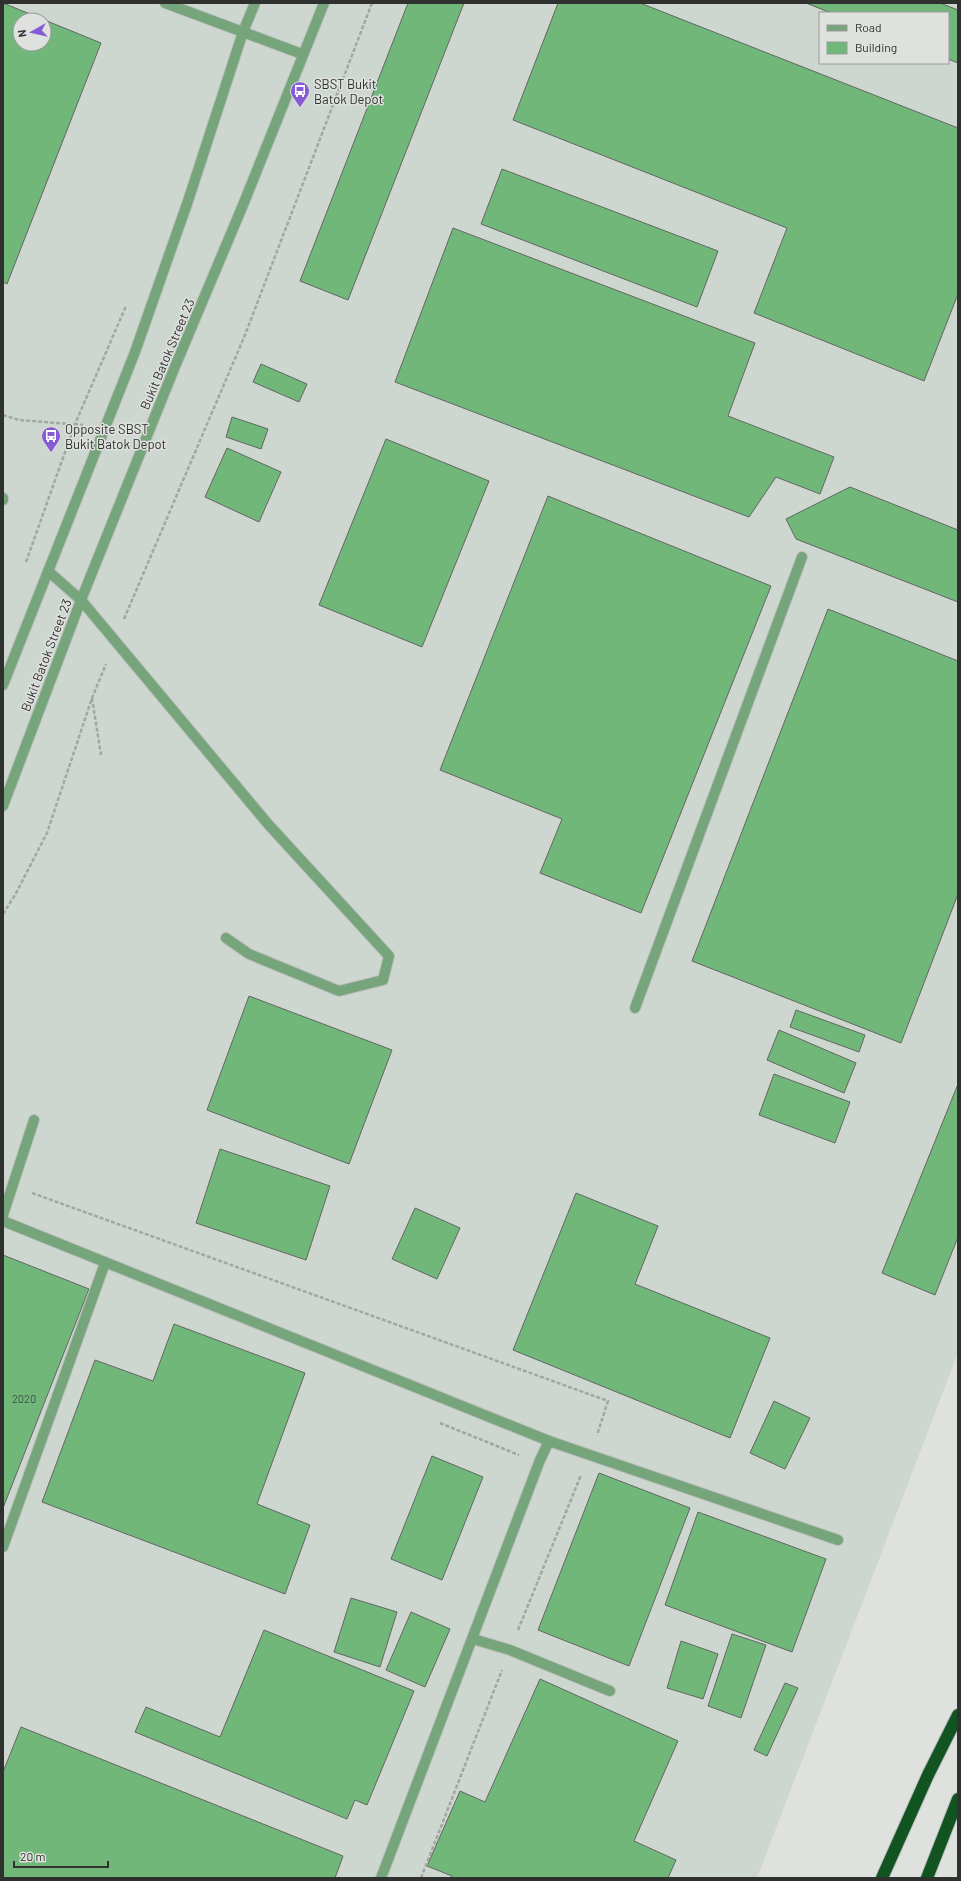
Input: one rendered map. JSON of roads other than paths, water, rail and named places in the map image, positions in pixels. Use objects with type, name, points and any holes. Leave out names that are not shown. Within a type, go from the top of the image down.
[{"type":"highway","points":[[882,1878],[928,1775],[958,1715]]},
{"type":"highway","points":[[927,1878],[958,1799]]},
{"type":"street","points":[[165,3],[302,54]]},
{"type":"street","points":[[3,685],[135,352],[188,200],[243,32],[255,3]]},
{"type":"street","name":"Bukit Batok Street 23","points":[[3,806],[81,600],[174,369],[244,205],[302,54],[324,3]]},
{"type":"street","points":[[636,1008],[802,557]]},
{"type":"street","points":[[48,571],[81,600],[268,824],[389,956],[383,980],[339,991],[249,954],[226,938]]},
{"type":"street","points":[[3,1215],[34,1120]]},
{"type":"street","points":[[3,1221],[549,1441],[838,1540]]},
{"type":"street","points":[[3,1547],[105,1263]]},
{"type":"street","points":[[381,1878],[540,1460],[549,1441]]},
{"type":"street","points":[[473,1638],[510,1650],[610,1691]]},
{"type":"place","name":"SBST Bukit Batok Depot","points":[[300,108]]},
{"type":"place","name":"Opposite SBST Bukit Batok Depot","points":[[51,453]]}]
